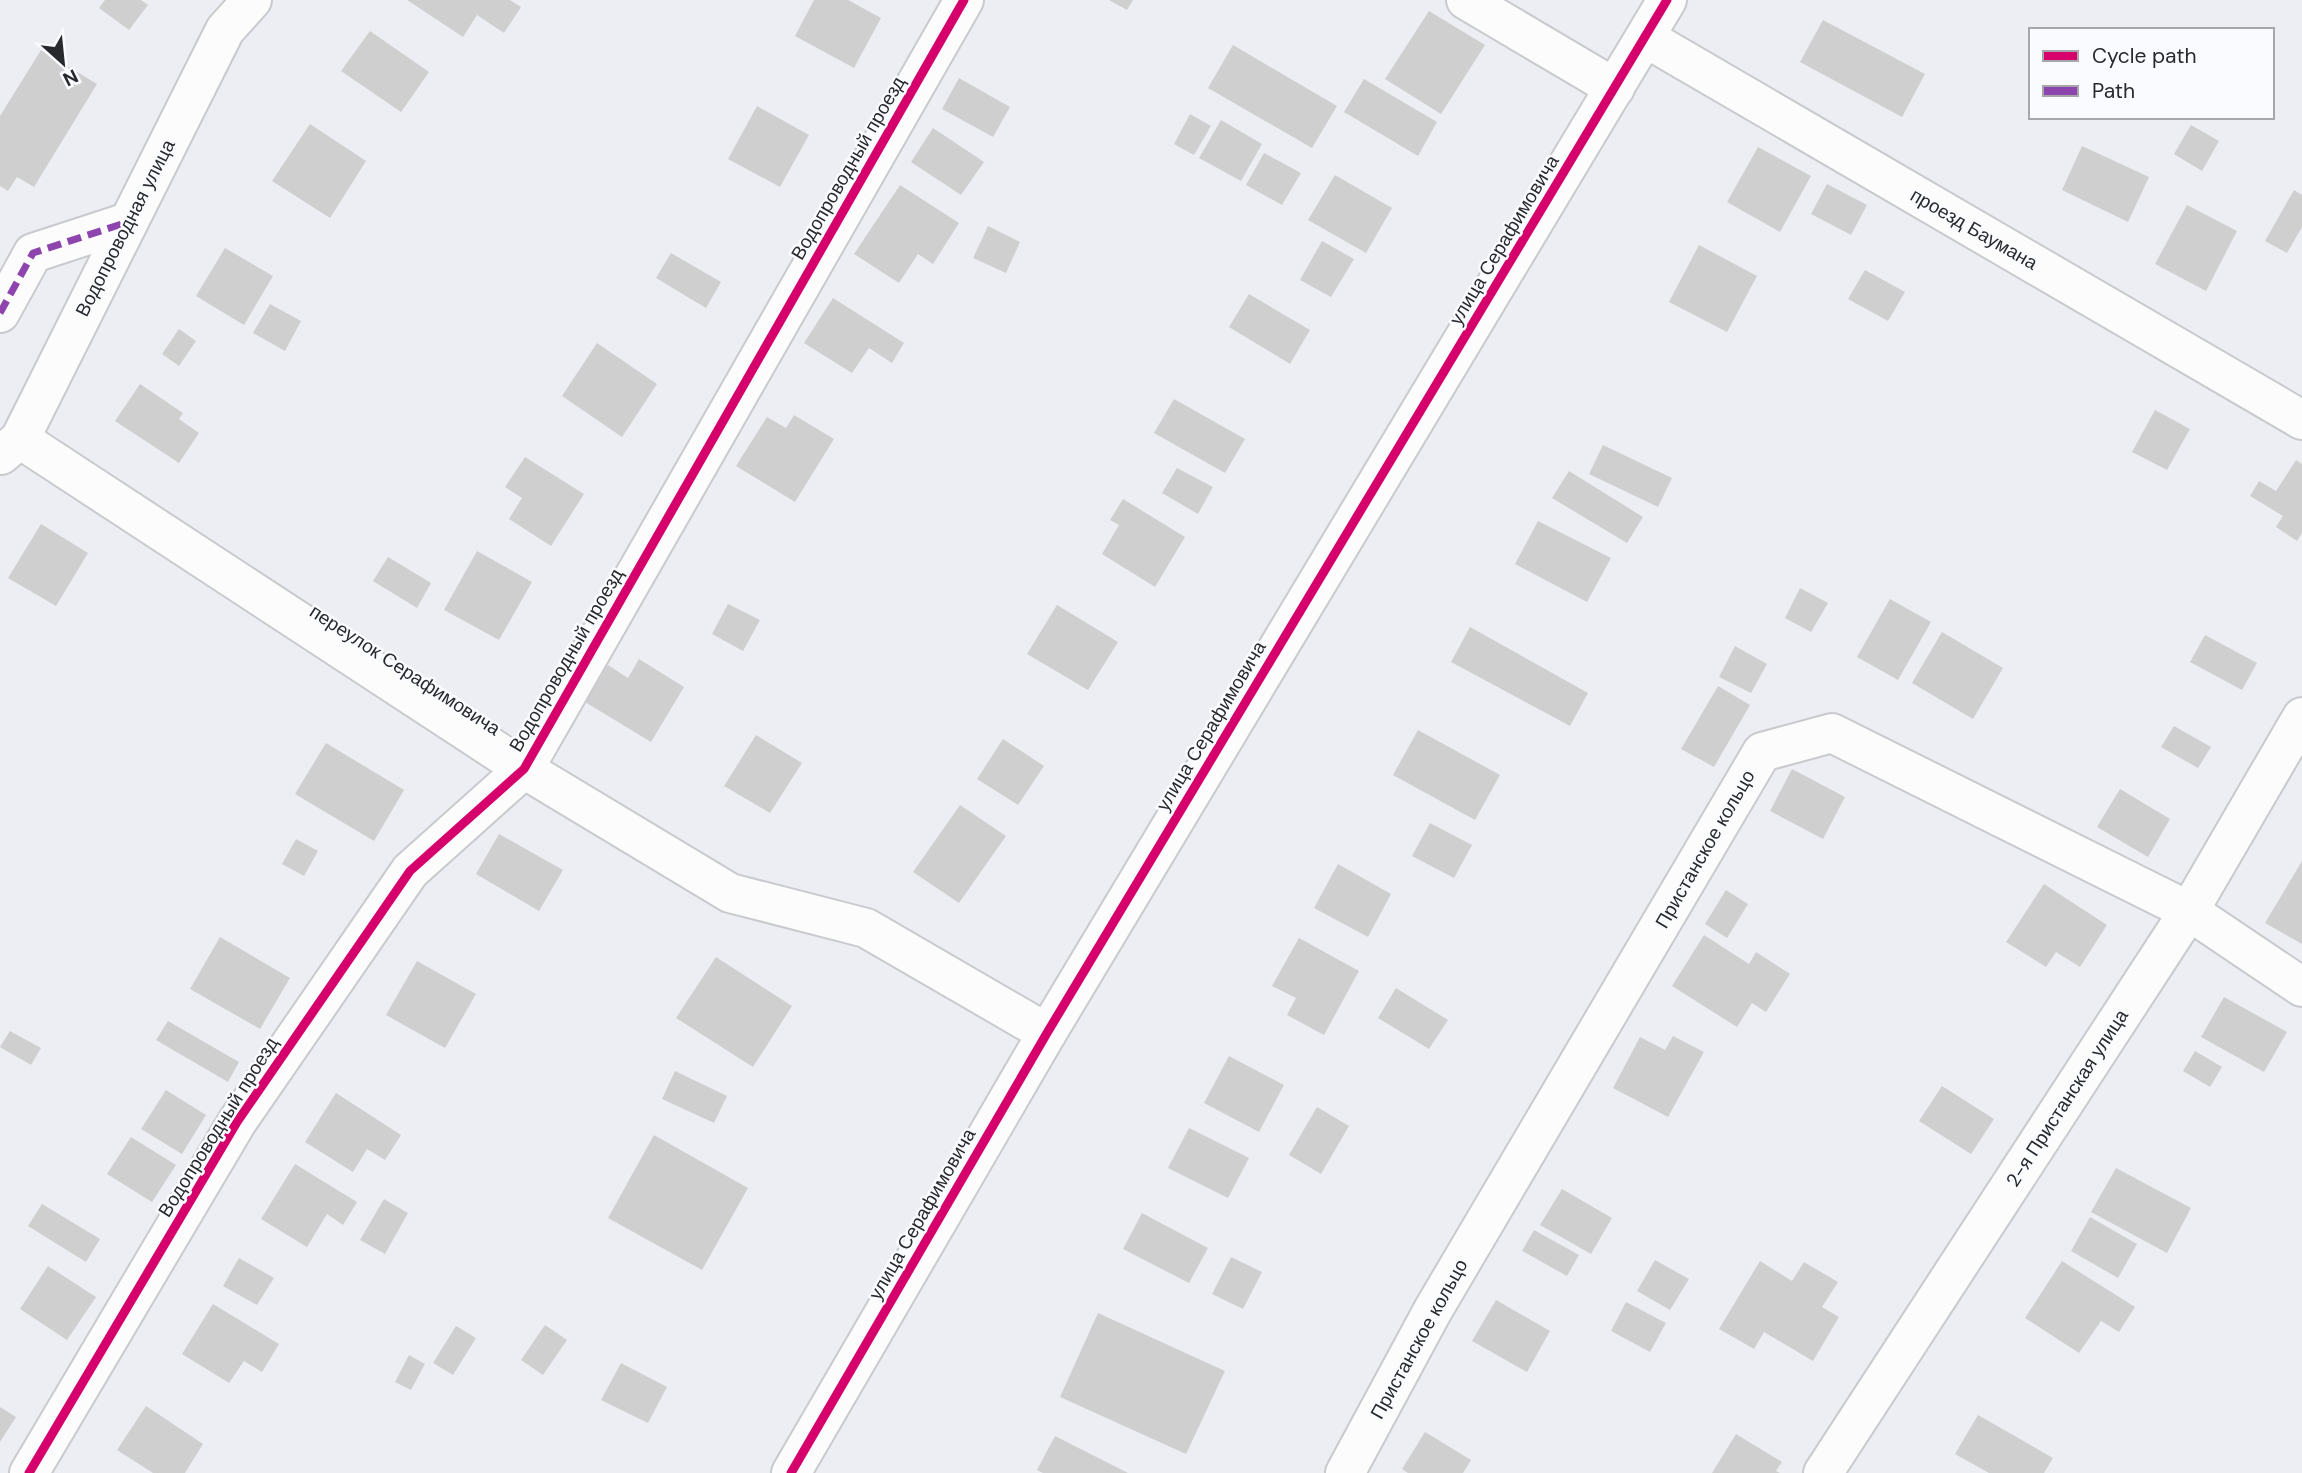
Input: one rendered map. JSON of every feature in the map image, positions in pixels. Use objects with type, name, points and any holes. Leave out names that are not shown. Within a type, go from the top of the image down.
[{"type":"street","name":"Водопроводная улица","points":[[10,447],[225,30],[252,0]]},
{"type":"street","name":"Водопроводный проезд","points":[[29,1473],[237,1122],[410,870],[524,769],[964,0]]},
{"type":"street","points":[[1466,0],[1615,88]]},
{"type":"street","name":"улица Серафимовича","points":[[791,1473],[1047,1033],[1667,0]]},
{"type":"street","name":"проезд Баумана","points":[[1646,38],[2302,420]]},
{"type":"street","points":[[0,313],[33,253],[128,222]]},
{"type":"street","name":"переулок Серафимовича","points":[[10,447],[524,769],[730,893],[866,928],[1047,1033]]},
{"type":"street","name":"2-я Пристанская улица","points":[[1823,1473],[2189,911],[2302,717]]},
{"type":"street","name":"Пристанское кольцо","points":[[1345,1473],[1433,1310],[1762,752],[1832,733],[2189,911],[2302,987]]},
{"type":"building","points":[[105,0],[141,0],[148,5],[129,30],[99,8]]},
{"type":"building","points":[[407,0],[510,0],[521,7],[504,33],[477,15],[463,37]]},
{"type":"building","points":[[814,0],[848,0],[881,18],[854,68],[795,36]]},
{"type":"building","points":[[1109,0],[1133,0],[1127,10]]},
{"type":"building","points":[[1429,11],[1485,45],[1441,114],[1385,79]]},
{"type":"building","points":[[1823,20],[1925,74],[1902,117],[1800,62]]},
{"type":"building","points":[[370,31],[429,72],[401,112],[341,71]]},
{"type":"building","points":[[1233,45],[1337,106],[1312,148],[1208,88]]},
{"type":"building","points":[[41,50],[97,84],[34,187],[17,177],[8,191],[0,186],[0,116]]},
{"type":"building","points":[[959,78],[1010,107],[993,137],[942,109]]},
{"type":"building","points":[[1364,79],[1437,122],[1418,156],[1344,112]]},
{"type":"building","points":[[757,106],[809,135],[780,187],[728,159]]},
{"type":"building","points":[[1190,114],[1211,126],[1194,155],[1174,144]]},
{"type":"building","points":[[1221,120],[1262,144],[1241,181],[1199,158]]},
{"type":"building","points":[[310,124],[366,161],[330,218],[272,181]]},
{"type":"building","points":[[2191,125],[2219,141],[2202,171],[2174,154]]},
{"type":"building","points":[[933,128],[984,162],[961,195],[911,162]]},
{"type":"building","points":[[2082,146],[2149,177],[2128,222],[2062,190]]},
{"type":"building","points":[[1758,147],[1811,176],[1780,232],[1727,202]]},
{"type":"building","points":[[1264,153],[1301,173],[1282,205],[1246,185]]},
{"type":"building","points":[[1335,175],[1392,208],[1366,253],[1308,220]]},
{"type":"building","points":[[1827,184],[1867,205],[1851,235],[1811,214]]},
{"type":"building","points":[[900,185],[959,223],[933,264],[918,254],[899,283],[854,254]]},
{"type":"building","points":[[2294,190],[2302,195],[2302,227],[2287,253],[2265,241]]},
{"type":"building","points":[[2187,205],[2237,231],[2206,291],[2155,264]]},
{"type":"building","points":[[988,226],[1020,242],[1006,273],[973,258]]},
{"type":"building","points":[[1322,241],[1354,259],[1331,297],[1300,280]]},
{"type":"building","points":[[1699,245],[1757,276],[1727,332],[1669,302]]},
{"type":"building","points":[[225,248],[273,276],[244,325],[196,296]]},
{"type":"building","points":[[671,253],[721,282],[706,308],[656,278]]},
{"type":"building","points":[[1865,270],[1905,292],[1888,321],[1848,299]]},
{"type":"building","points":[[1249,294],[1310,330],[1290,364],[1229,327]]},
{"type":"building","points":[[833,298],[904,343],[892,363],[869,348],[852,373],[804,343]]},
{"type":"building","points":[[270,304],[301,321],[285,351],[253,333]]},
{"type":"building","points":[[179,329],[196,341],[179,366],[162,354]]},
{"type":"building","points":[[597,343],[657,384],[622,437],[562,396]]},
{"type":"building","points":[[140,384],[183,413],[179,419],[199,433],[179,463],[115,421]]},
{"type":"building","points":[[1174,399],[1245,439],[1225,473],[1154,433]]},
{"type":"building","points":[[2155,410],[2190,429],[2167,470],[2132,452]]},
{"type":"building","points":[[794,415],[834,439],[795,502],[736,466],[767,417],[786,428]]},
{"type":"building","points":[[1603,445],[1672,478],[1658,507],[1589,474]]},
{"type":"building","points":[[525,457],[584,494],[551,546],[509,519],[522,498],[505,487]]},
{"type":"building","points":[[2296,460],[2302,464],[2302,533],[2297,541],[2276,527],[2283,516],[2250,496],[2259,481],[2276,491]]},
{"type":"building","points":[[1177,468],[1213,487],[1198,514],[1162,493]]},
{"type":"building","points":[[1569,471],[1643,517],[1627,543],[1552,498]]},
{"type":"building","points":[[1123,499],[1185,537],[1155,587],[1102,554],[1119,525],[1110,520]]},
{"type":"building","points":[[1538,521],[1611,558],[1587,602],[1515,564]]},
{"type":"building","points":[[41,524],[88,553],[56,606],[8,578]]},
{"type":"building","points":[[477,551],[532,582],[499,640],[444,610]]},
{"type":"building","points":[[388,557],[431,583],[417,608],[373,581]]},
{"type":"building","points":[[1800,588],[1828,603],[1811,632],[1785,618]]},
{"type":"building","points":[[1890,599],[1931,622],[1898,680],[1857,657]]},
{"type":"building","points":[[728,604],[760,620],[743,651],[712,634]]},
{"type":"building","points":[[1057,605],[1118,642],[1088,690],[1027,654]]},
{"type":"building","points":[[1470,627],[1588,693],[1570,726],[1451,662]]},
{"type":"building","points":[[1942,632],[2003,668],[1973,719],[1912,683]]},
{"type":"building","points":[[2205,635],[2257,663],[2242,690],[2190,662]]},
{"type":"building","points":[[1735,646],[1767,664],[1751,693],[1719,677]]},
{"type":"building","points":[[639,659],[684,687],[651,742],[585,702],[608,665],[628,678]]},
{"type":"building","points":[[1718,686],[1750,705],[1714,767],[1681,749]]},
{"type":"building","points":[[2174,726],[2211,747],[2198,768],[2161,747]]},
{"type":"building","points":[[1418,730],[1500,775],[1475,820],[1393,775]]},
{"type":"building","points":[[756,735],[802,763],[770,813],[724,786]]},
{"type":"building","points":[[1003,739],[1044,766],[1018,805],[977,779]]},
{"type":"building","points":[[326,743],[404,790],[374,841],[295,794]]},
{"type":"building","points":[[1792,769],[1845,797],[1823,839],[1770,811]]},
{"type":"building","points":[[2120,789],[2170,819],[2148,857],[2097,827]]},
{"type":"building","points":[[960,805],[1006,836],[959,903],[913,872]]},
{"type":"building","points":[[1430,823],[1472,845],[1454,878],[1412,856]]},
{"type":"building","points":[[499,834],[563,870],[539,911],[476,874]]},
{"type":"building","points":[[296,839],[318,851],[304,876],[282,864]]},
{"type":"building","points":[[2302,861],[2302,944],[2265,923]]},
{"type":"building","points":[[1338,864],[1391,894],[1368,937],[1314,908]]},
{"type":"building","points":[[2044,884],[2107,925],[2080,967],[2056,952],[2046,967],[2006,942]]},
{"type":"building","points":[[1726,890],[1748,904],[1727,938],[1705,924]]},
{"type":"building","points":[[1704,935],[1749,964],[1756,952],[1790,974],[1766,1012],[1752,1003],[1737,1027],[1672,986]]},
{"type":"building","points":[[220,937],[290,978],[260,1029],[190,989]]},
{"type":"building","points":[[1299,938],[1359,971],[1324,1035],[1287,1015],[1296,998],[1272,986]]},
{"type":"building","points":[[716,957],[792,1006],[753,1067],[676,1018]]},
{"type":"building","points":[[417,961],[476,994],[445,1048],[386,1015]]},
{"type":"building","points":[[1396,988],[1448,1020],[1429,1049],[1378,1018]]},
{"type":"building","points":[[2224,997],[2287,1032],[2264,1072],[2201,1037]]},
{"type":"building","points":[[168,1021],[239,1062],[228,1082],[156,1040]]},
{"type":"building","points":[[10,1031],[41,1048],[31,1065],[0,1047]]},
{"type":"building","points":[[1673,1036],[1704,1052],[1668,1117],[1613,1088],[1640,1037],[1665,1050]]},
{"type":"building","points":[[2195,1051],[2222,1067],[2210,1087],[2183,1071]]},
{"type":"building","points":[[1229,1056],[1284,1085],[1259,1132],[1204,1103]]},
{"type":"building","points":[[675,1071],[727,1096],[714,1123],[662,1099]]},
{"type":"building","points":[[1942,1086],[1994,1119],[1971,1154],[1919,1121]]},
{"type":"building","points":[[166,1090],[206,1115],[182,1154],[141,1129]]},
{"type":"building","points":[[336,1093],[401,1135],[385,1160],[367,1149],[353,1172],[305,1142]]},
{"type":"building","points":[[1317,1107],[1349,1126],[1321,1174],[1289,1155]]},
{"type":"building","points":[[1189,1128],[1249,1158],[1228,1198],[1168,1168]]},
{"type":"building","points":[[654,1135],[748,1188],[702,1270],[608,1218]]},
{"type":"building","points":[[131,1137],[176,1165],[152,1202],[107,1174]]},
{"type":"building","points":[[295,1164],[357,1202],[343,1225],[327,1214],[307,1247],[261,1219]]},
{"type":"building","points":[[2116,1168],[2191,1208],[2167,1253],[2091,1212]]},
{"type":"building","points":[[1562,1189],[1612,1218],[1591,1254],[1540,1225]]},
{"type":"building","points":[[384,1199],[408,1213],[385,1254],[360,1240]]},
{"type":"building","points":[[42,1204],[100,1239],[86,1262],[28,1226]]},
{"type":"building","points":[[1142,1213],[1208,1248],[1189,1283],[1123,1249]]},
{"type":"building","points":[[2090,1217],[2137,1244],[2118,1278],[2071,1251]]},
{"type":"building","points":[[1534,1230],[1579,1255],[1567,1276],[1522,1251]]},
{"type":"building","points":[[1231,1257],[1262,1272],[1243,1309],[1212,1294]]},
{"type":"building","points":[[239,1258],[274,1278],[257,1305],[223,1286]]},
{"type":"building","points":[[1655,1260],[1689,1279],[1670,1310],[1637,1291]]},
{"type":"building","points":[[1760,1261],[1792,1281],[1804,1262],[1838,1282],[1822,1307],[1839,1317],[1813,1361],[1764,1332],[1754,1349],[1719,1329]]},
{"type":"building","points":[[2062,1261],[2135,1307],[2119,1332],[2101,1321],[2079,1353],[2025,1318]]},
{"type":"building","points":[[48,1266],[96,1297],[67,1340],[20,1309]]},
{"type":"building","points":[[1496,1300],[1550,1331],[1527,1372],[1472,1341]]},
{"type":"building","points":[[1626,1302],[1666,1323],[1650,1352],[1611,1331]]},
{"type":"building","points":[[213,1304],[279,1344],[262,1372],[244,1361],[229,1383],[182,1354]]},
{"type":"building","points":[[1098,1313],[1225,1371],[1186,1454],[1060,1397]]},
{"type":"building","points":[[545,1325],[567,1340],[543,1375],[521,1360]]},
{"type":"building","points":[[456,1326],[476,1338],[453,1375],[433,1363]]},
{"type":"building","points":[[409,1355],[425,1364],[411,1390],[395,1382]]},
{"type":"building","points":[[621,1363],[667,1387],[648,1423],[601,1400]]},
{"type":"building","points":[[146,1406],[203,1444],[185,1473],[153,1473],[117,1450]]},
{"type":"building","points":[[0,1407],[16,1417],[0,1442]]},
{"type":"building","points":[[1978,1415],[2053,1458],[2044,1473],[1989,1473],[1955,1454]]},
{"type":"building","points":[[1425,1432],[1471,1460],[1463,1473],[1408,1473],[1402,1469]]},
{"type":"building","points":[[1736,1434],[1782,1462],[1776,1471],[1780,1473],[1712,1473]]},
{"type":"building","points":[[1055,1436],[1128,1473],[1043,1473],[1037,1470]]},
{"type":"marked path","points":[[0,313],[33,253],[128,222]]},
{"type":"cycle path","points":[[29,1473],[237,1122],[410,871],[524,769],[964,0]]},
{"type":"cycle path","points":[[791,1473],[1047,1033],[1667,0]]}]
